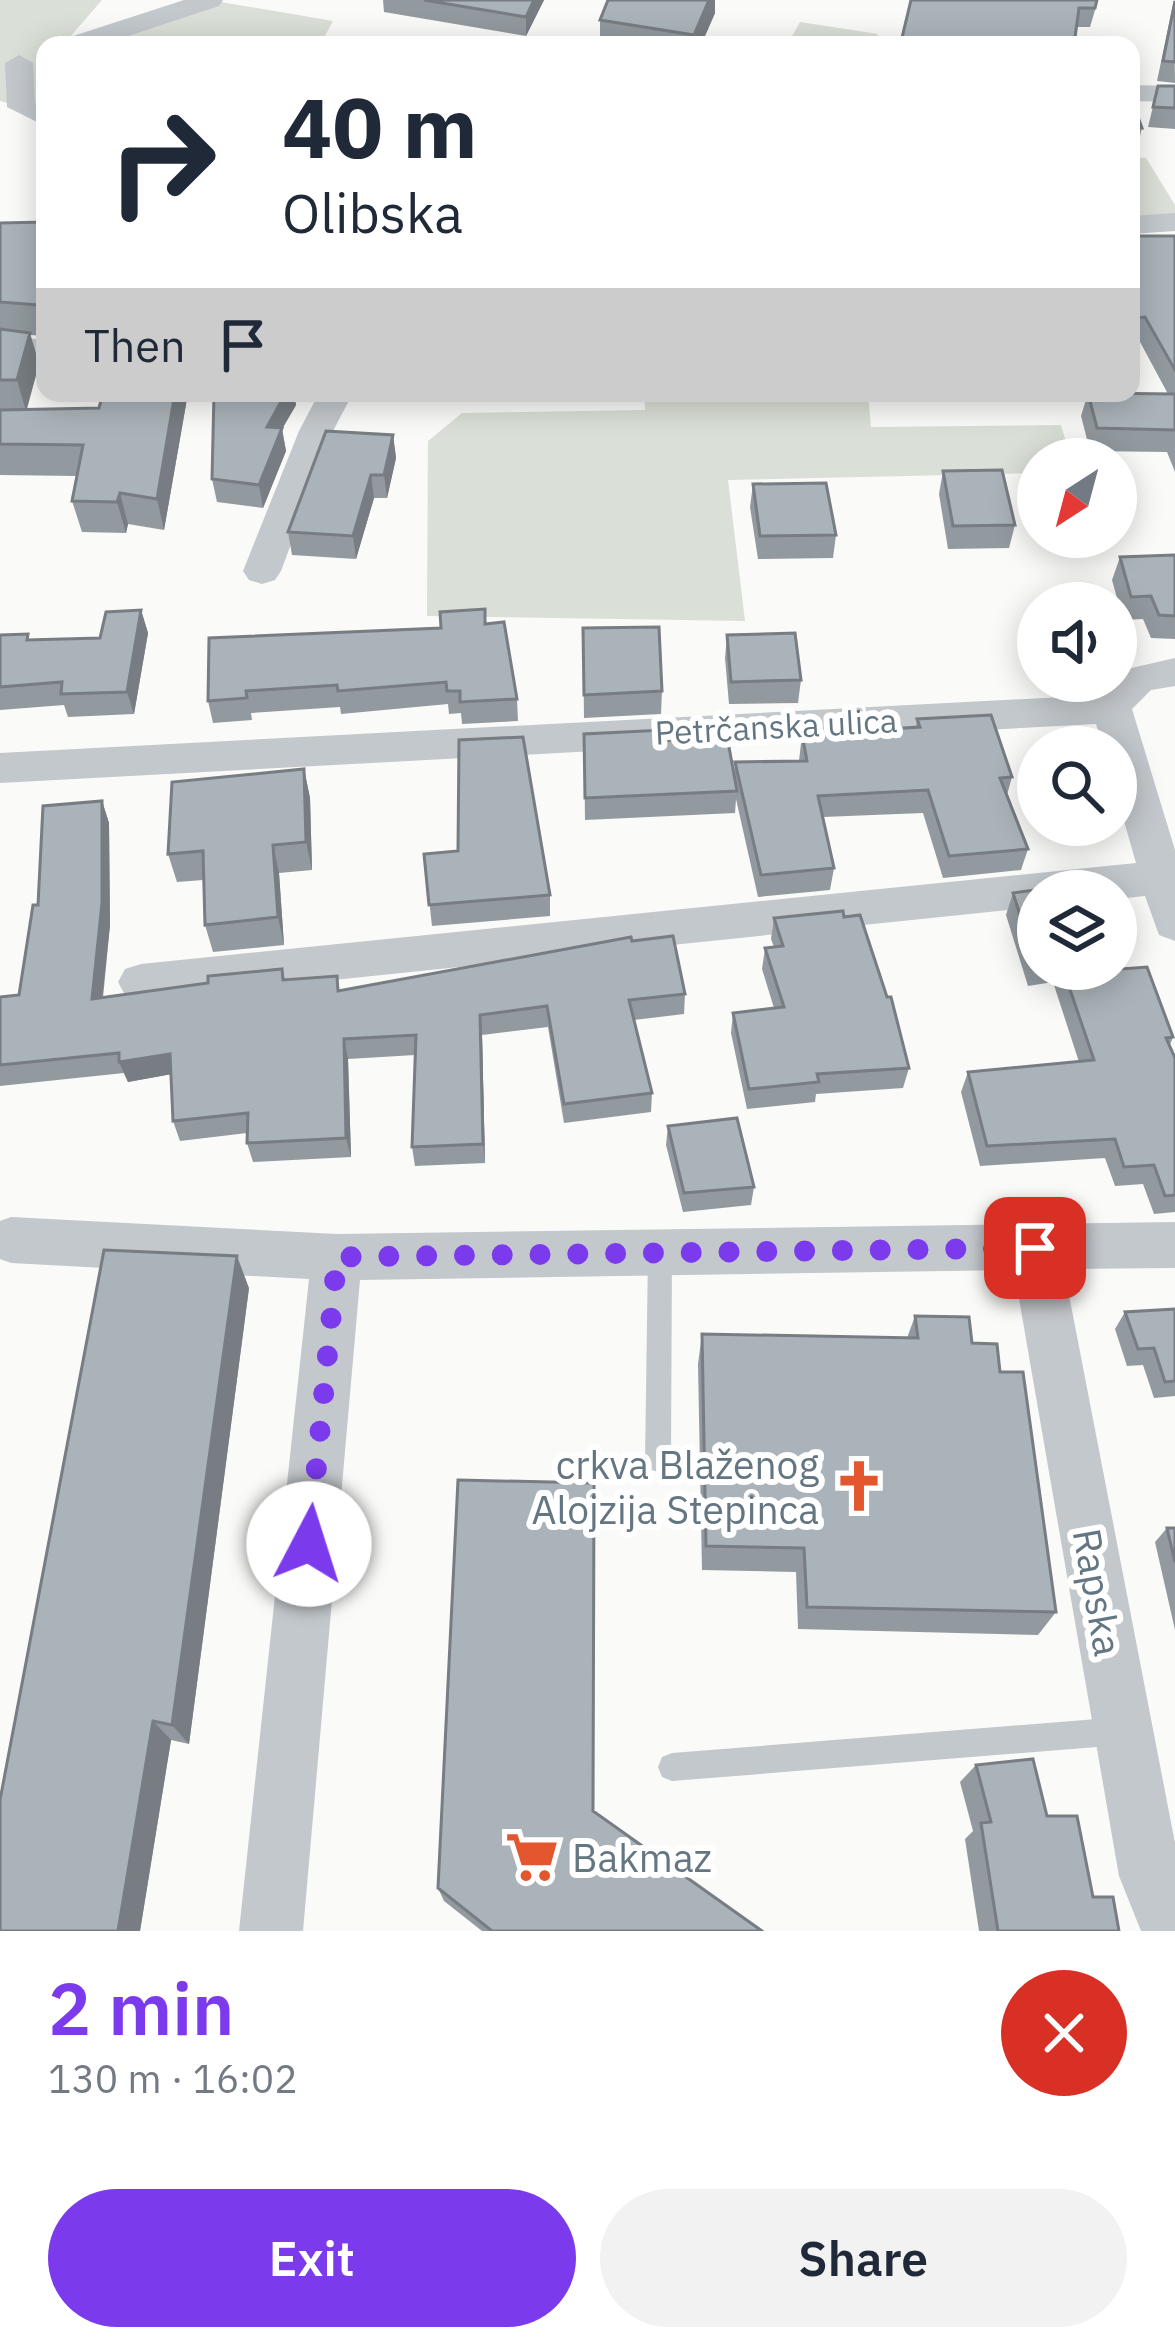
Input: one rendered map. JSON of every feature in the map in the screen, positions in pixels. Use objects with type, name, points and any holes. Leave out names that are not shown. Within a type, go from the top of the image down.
[{"type":"street","points":[[101,36],[210,0]]},
{"type":"street","points":[[21,62],[21,107],[36,113]]},
{"type":"street","points":[[1140,93],[1175,94]]},
{"type":"street","points":[[1140,224],[1175,222]]},
{"type":"street","points":[[0,345],[36,349]]},
{"type":"street","points":[[262,571],[330,402]]},
{"type":"street","points":[[1175,672],[1150,672],[1122,687],[1112,709],[1175,923]]},
{"type":"street","name":"Petrčanska ulica","points":[[0,768],[1112,709]]},
{"type":"street","points":[[141,982],[1159,878]]},
{"type":"street","points":[[11,1240],[337,1257],[1175,1245]]},
{"type":"street","name":"Rapska","points":[[1035,1248],[1150,1876],[1173,1931]]},
{"type":"street","points":[[271,1931],[337,1257]]},
{"type":"lane","points":[[658,1460],[660,1253]]},
{"type":"lane","points":[[673,1767],[1123,1731]]},
{"type":"shaded area","points":[[0,0],[102,0],[71,36],[36,36],[36,111],[0,101]]},
{"type":"shaded area","points":[[209,0],[333,21],[325,36],[101,36]]},
{"type":"shaded area","points":[[800,22],[878,34],[877,36],[792,36]]},
{"type":"shaded area","points":[[1140,158],[1146,158],[1175,205],[1175,222],[1140,224]]},
{"type":"shaded area","points":[[645,402],[869,402],[871,427],[1061,425],[1065,438],[1017,438],[1017,473],[728,480],[745,621],[427,616],[428,441],[462,413],[645,410]]},
{"type":"building","points":[[424,0],[534,0],[526,17]]},
{"type":"building","points":[[608,0],[709,0],[694,35],[600,20]]},
{"type":"building","points":[[911,0],[1097,0],[1095,8],[1079,8],[1075,36],[902,36]]},
{"type":"building","points":[[1175,1],[1175,62],[1163,61]]},
{"type":"building","points":[[1158,86],[1175,86],[1175,108],[1153,107]]},
{"type":"building","points":[[36,222],[36,305],[0,302],[0,223]]},
{"type":"building","points":[[1140,236],[1175,236],[1175,370],[1145,317],[1140,318]]},
{"type":"building","points":[[0,329],[30,333],[17,380],[0,380]]},
{"type":"building","points":[[1140,394],[1175,394],[1175,430],[1097,428],[1090,402],[1140,402]]},
{"type":"building","points":[[101,402],[173,402],[157,499],[120,493],[117,502],[72,501],[83,445],[0,444],[0,410],[99,408]]},
{"type":"building","points":[[214,402],[281,402],[267,427],[282,428],[259,485],[212,479]]},
{"type":"building","points":[[326,431],[393,435],[384,475],[371,475],[353,536],[288,532]]},
{"type":"building","points":[[1002,470],[1015,525],[953,526],[943,471]]},
{"type":"building","points":[[826,483],[836,535],[760,536],[753,484]]},
{"type":"building","points":[[1175,555],[1175,616],[1159,615],[1151,596],[1137,597],[1137,582],[1127,582],[1120,558]]},
{"type":"building","points":[[485,609],[485,624],[504,622],[517,699],[460,702],[460,691],[447,691],[446,682],[338,691],[337,685],[246,691],[247,698],[208,701],[209,638],[441,628],[440,612]]},
{"type":"building","points":[[141,610],[127,692],[61,694],[62,682],[0,687],[0,635],[28,634],[27,640],[100,638],[106,612]]},
{"type":"building","points":[[659,627],[662,691],[584,695],[583,628]]},
{"type":"building","points":[[795,633],[801,680],[731,682],[727,635]]},
{"type":"building","points":[[991,715],[1012,777],[1000,778],[1017,821],[1017,846],[1028,849],[949,856],[928,790],[818,796],[834,868],[761,875],[735,762],[807,761],[802,734],[920,727],[917,719]]},
{"type":"building","points":[[664,730],[664,741],[727,736],[737,791],[585,798],[584,734]]},
{"type":"building","points":[[523,737],[550,895],[429,905],[424,854],[458,851],[459,740]]},
{"type":"building","points":[[304,769],[306,842],[273,845],[278,917],[205,925],[203,851],[168,854],[172,782]]},
{"type":"building","points":[[102,801],[102,903],[92,999],[208,983],[208,976],[282,969],[283,980],[337,976],[338,991],[631,937],[632,941],[673,936],[685,994],[629,1000],[652,1093],[564,1104],[547,1006],[480,1015],[483,1144],[412,1147],[416,1035],[344,1039],[346,1138],[247,1143],[248,1113],[173,1121],[170,1054],[119,1062],[119,1053],[0,1065],[0,997],[19,995],[33,905],[38,905],[43,806]]},
{"type":"building","points":[[843,911],[844,917],[860,915],[887,997],[891,997],[909,1068],[817,1074],[819,1082],[749,1089],[733,1013],[784,1007],[765,948],[783,946],[774,918]]},
{"type":"building","points":[[1147,967],[1173,1037],[1166,1038],[1175,1058],[1175,1195],[1165,1196],[1154,1165],[1124,1167],[1115,1139],[987,1146],[968,1072],[1094,1060],[1070,990],[1137,990],[1137,968]]},
{"type":"building","points":[[737,1118],[754,1187],[684,1193],[668,1126]]},
{"type":"building","points":[[104,1250],[237,1256],[172,1725],[153,1721],[118,1931],[0,1931],[0,1800]]},
{"type":"building","points":[[1175,1309],[1175,1381],[1165,1382],[1154,1348],[1138,1349],[1125,1312]]},
{"type":"building","name":"crkva Blaženog Alojzija Stepinca","points":[[915,1316],[969,1317],[972,1343],[997,1344],[1000,1372],[1023,1372],[1056,1612],[807,1607],[804,1548],[706,1546],[702,1334],[918,1338]]},
{"type":"building","points":[[458,1480],[594,1483],[593,1811],[762,1931],[492,1931],[438,1888]]},
{"type":"building","points":[[1167,1528],[1175,1528],[1175,1562]]},
{"type":"building","points":[[1033,1759],[1047,1816],[1077,1816],[1093,1897],[1113,1897],[1119,1931],[998,1931],[981,1823],[991,1822],[976,1765]]},
{"type":"place","name":"crkva Blaženog Alojzija Stepinca","points":[[859,1486]]},
{"type":"place","name":"Bakmaz","points":[[532,1857]]},
{"type":"route","points":[[309,1544],[337,1257],[1035,1248]]}]
